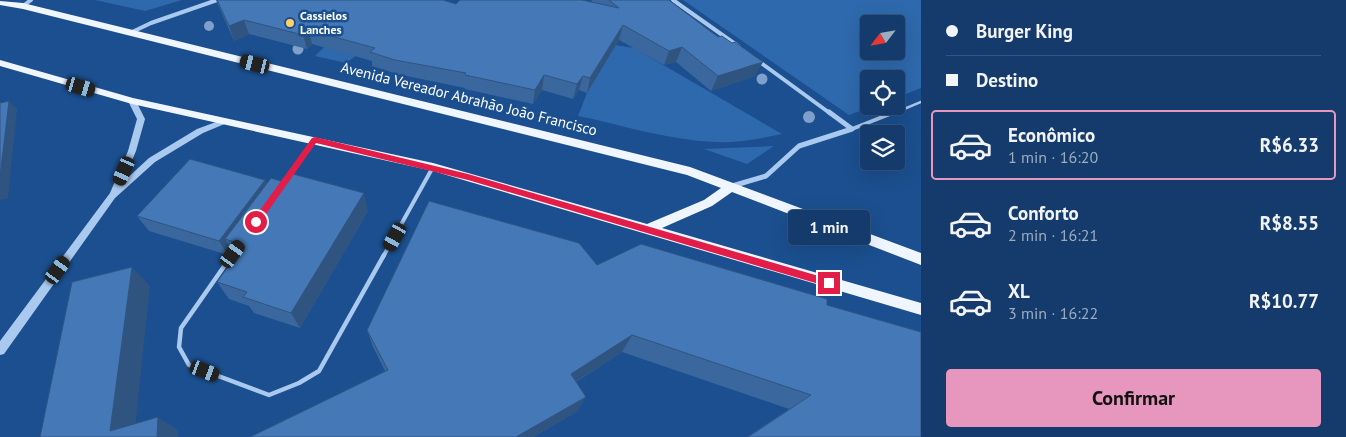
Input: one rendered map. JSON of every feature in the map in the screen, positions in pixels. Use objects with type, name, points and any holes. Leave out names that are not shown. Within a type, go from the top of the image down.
[{"type":"main road","name":"Avenida Vereador Abrahão João Francisco","points":[[0,3],[22,6],[660,163],[732,186],[921,259]]},
{"type":"main road","points":[[0,12],[22,6]]},
{"type":"main road","points":[[0,63],[132,102],[433,167],[921,309]]},
{"type":"main road","points":[[646,230],[708,203],[732,186]]},
{"type":"street","points":[[22,6],[31,0]]},
{"type":"street","points":[[130,33],[151,23],[217,0]]},
{"type":"street","points":[[673,0],[743,50]]},
{"type":"street","points":[[751,56],[852,129]]},
{"type":"street","points":[[112,196],[132,151],[140,119],[132,102]]},
{"type":"street","points":[[0,350],[112,196],[152,160],[200,131],[224,121]]},
{"type":"street","points":[[732,186],[766,176],[799,146],[852,129]]},
{"type":"lane","points":[[852,129],[921,102]]},
{"type":"lane","points":[[279,190],[315,140]]},
{"type":"lane","points":[[238,246],[181,328],[179,347],[189,365],[269,395],[299,383],[319,371],[433,167]]},
{"type":"shaded area","points":[[95,0],[182,0],[145,11]]},
{"type":"shaded area","points":[[683,0],[921,0],[921,88],[905,94],[905,70],[860,70],[860,111],[849,115]]},
{"type":"shaded area","points":[[344,28],[380,38],[346,63],[315,56]]},
{"type":"shaded area","points":[[615,45],[634,48],[782,134],[740,141],[697,141],[578,116],[587,93]]},
{"type":"shaded area","points":[[774,146],[747,164],[704,149]]},
{"type":"building","points":[[217,0],[443,0],[456,4],[460,0],[582,0],[619,8],[609,0],[669,0],[718,37],[722,36],[732,43],[735,42],[763,62],[718,76],[682,47],[669,51],[623,25],[590,78],[583,76],[577,84],[544,75],[535,90],[465,75],[466,73],[395,60],[370,52],[375,48],[309,30],[303,35],[244,20],[229,26]]},
{"type":"building","points":[[9,101],[0,177],[0,103]]},
{"type":"building","points":[[190,159],[265,180],[219,241],[137,216]]},
{"type":"building","points":[[293,174],[364,193],[291,313],[243,297],[247,292],[217,282],[244,245],[225,239],[271,178],[287,183]]},
{"type":"building","points":[[429,201],[579,243],[597,265],[641,244],[827,299],[827,305],[921,332],[921,437],[748,437],[811,395],[632,335],[571,374],[586,397],[516,437],[250,437],[388,370],[367,330]]},
{"type":"building","points":[[132,267],[110,431],[158,417],[157,437],[40,437],[72,282]]},
{"type":"place","name":"Cassielos Lanches","points":[[290,23]]},
{"type":"route","points":[[256,222],[315,140],[433,167],[829,283]]}]
